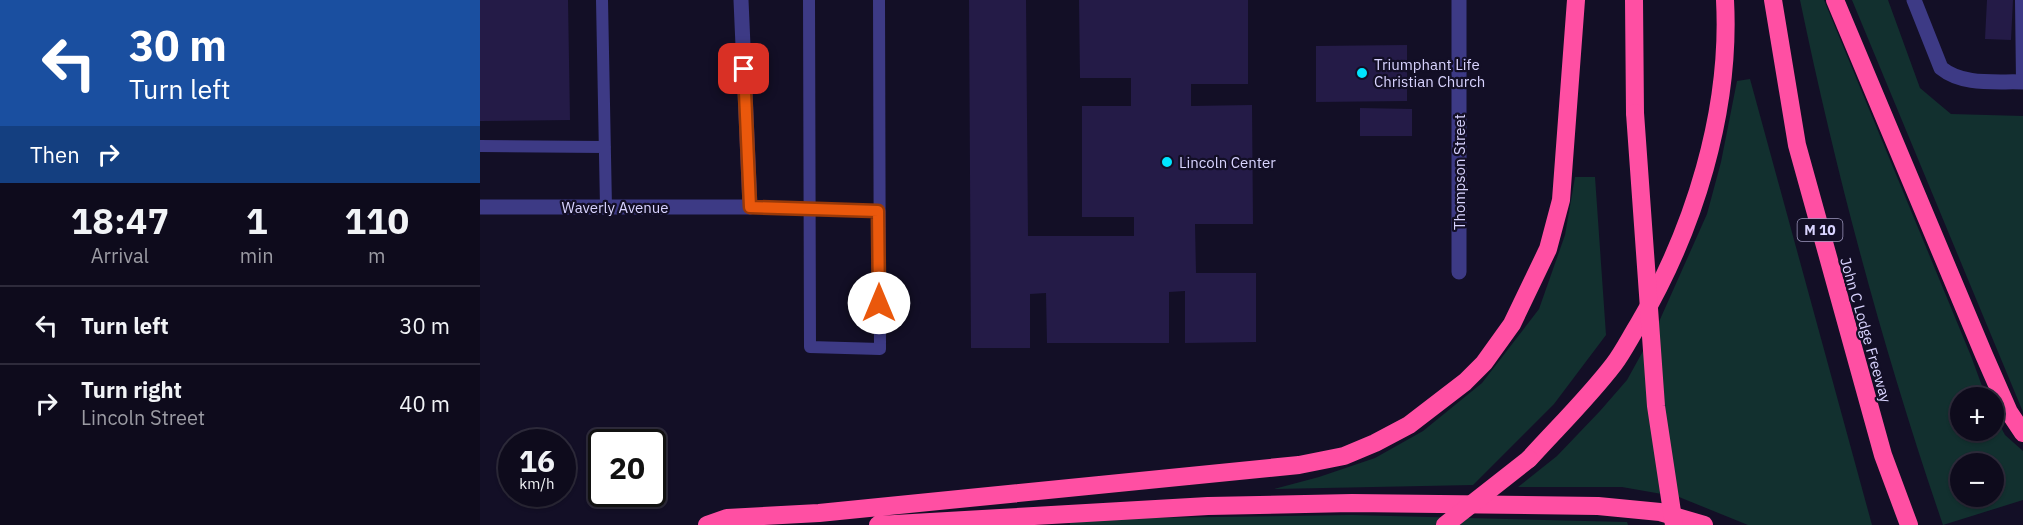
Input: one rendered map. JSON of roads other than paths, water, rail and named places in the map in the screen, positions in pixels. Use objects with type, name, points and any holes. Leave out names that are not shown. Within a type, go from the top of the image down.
[{"type":"highway","points":[[707,525],[727,518],[819,513],[1299,465],[1344,456],[1376,443],[1408,425],[1465,382],[1484,363],[1512,324],[1533,286],[1548,249],[1561,200],[1576,0]]},
{"type":"highway","points":[[1634,0],[1635,113],[1656,406],[1674,525]]},
{"type":"highway","points":[[1445,525],[1529,459],[1615,363],[1652,300],[1677,246],[1700,182],[1717,115],[1725,60],[1725,0]]},
{"type":"highway","name":"John C Lodge Freeway","points":[[1773,0],[1797,145],[1882,456],[1910,525]]},
{"type":"highway","points":[[1835,0],[1984,355],[2009,412],[2023,433]]},
{"type":"highway","points":[[878,525],[1208,506],[1439,503],[1522,507],[1598,506],[1660,512],[1704,525]]},
{"type":"street","points":[[741,0],[750,207]]},
{"type":"street","name":"Thompson Street","points":[[1458,0],[1460,272]]},
{"type":"street","points":[[1914,0],[1941,68],[1948,74],[1964,80],[2023,82]]},
{"type":"street","name":"Waverly Avenue","points":[[480,207],[750,207]]},
{"type":"lane","points":[[602,0],[606,207]]},
{"type":"lane","points":[[809,0],[810,347],[880,349],[879,0]]},
{"type":"lane","points":[[2021,0],[2023,82]]},
{"type":"lane","points":[[480,146],[605,147]]},
{"type":"lane","points":[[750,207],[878,211]]},
{"type":"place","name":"Triumphant Life Christian Church","points":[[1362,73]]},
{"type":"place","name":"Lincoln Center","points":[[1167,162]]}]
